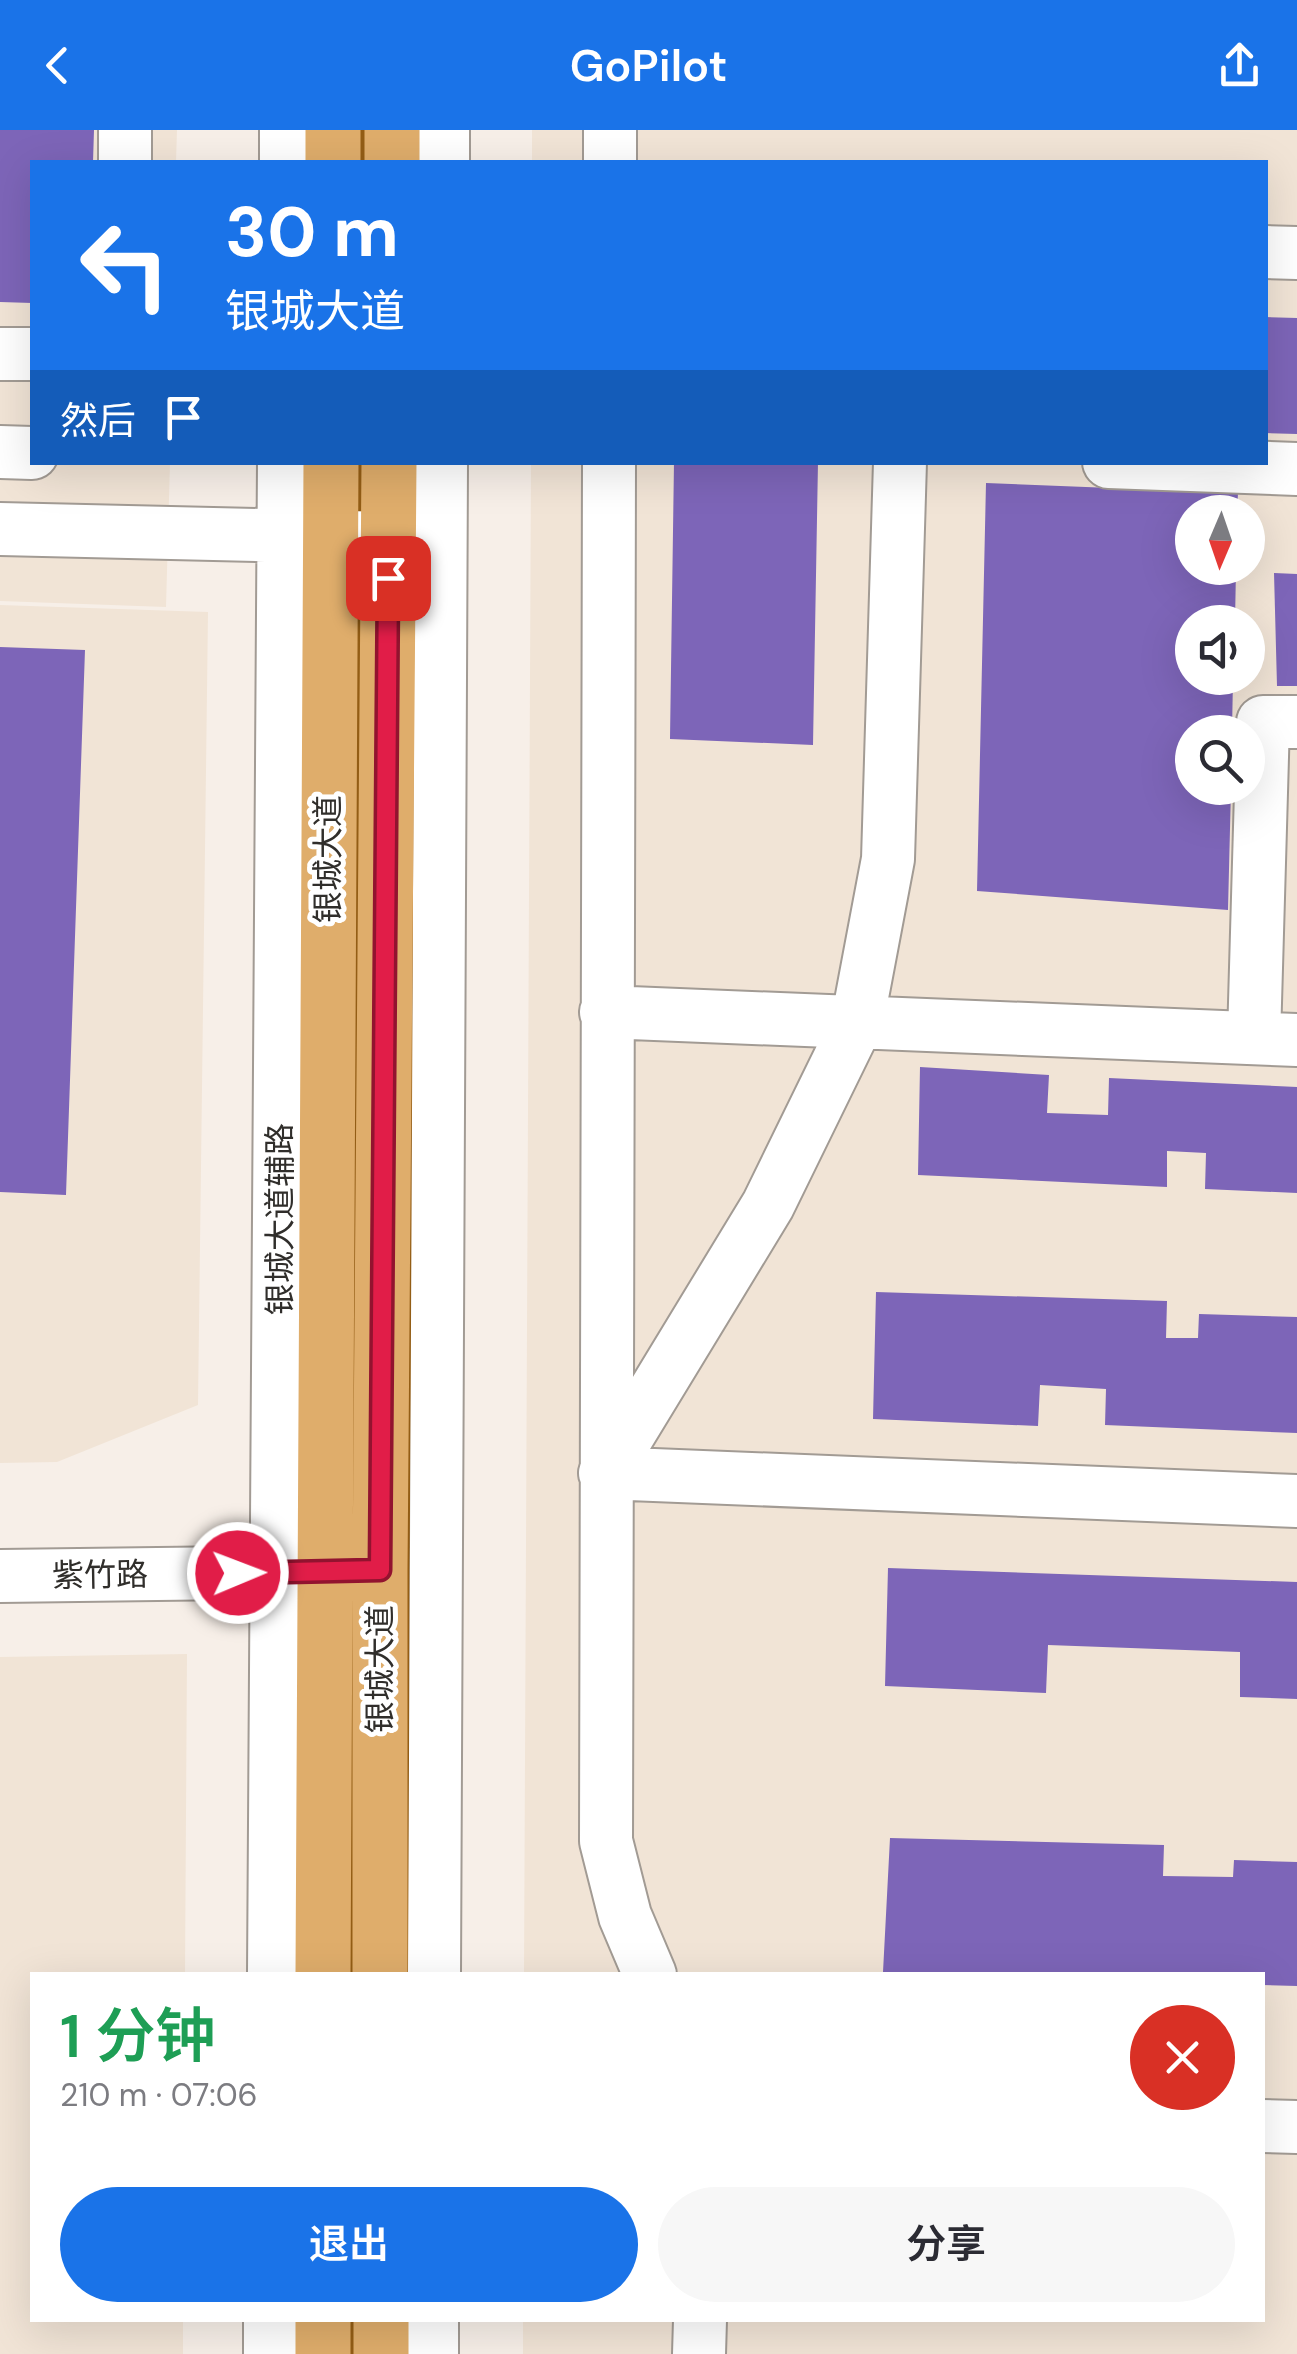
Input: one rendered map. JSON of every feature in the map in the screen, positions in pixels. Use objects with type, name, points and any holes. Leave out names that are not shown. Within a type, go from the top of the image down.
[{"type":"main road","points":[[333,130],[333,160]]},
{"type":"main road","points":[[392,130],[392,160]]},
{"type":"main road","name":"银城大道","points":[[323,1972],[300,1572],[307,537],[330,465]]},
{"type":"main road","name":"银城大道","points":[[380,1972],[389,465]]},
{"type":"main road","points":[[323,2322],[323,2354]]},
{"type":"main road","points":[[380,2322],[380,2354]]},
{"type":"street","points":[[124,160],[125,130]]},
{"type":"street","points":[[286,130],[286,160]]},
{"type":"street","points":[[443,130],[443,160]]},
{"type":"street","points":[[610,130],[610,160]]},
{"type":"street","points":[[1268,252],[1297,252]]},
{"type":"street","points":[[0,354],[30,354]]},
{"type":"street","points":[[0,452],[30,453]]},
{"type":"street","points":[[285,465],[307,537]]},
{"type":"street","points":[[434,1972],[441,465]]},
{"type":"street","points":[[609,465],[606,1841],[625,1916],[649,1972]]},
{"type":"street","points":[[606,1474],[768,1205],[857,1023],[888,858],[900,465]]},
{"type":"street","points":[[1190,465],[1297,469]]},
{"type":"street","points":[[0,529],[389,538]]},
{"type":"street","points":[[606,1012],[1275,1039],[1263,722],[1297,722]]},
{"type":"street","points":[[606,1474],[1297,1502]]},
{"type":"street","name":"紫竹路","points":[[0,1576],[380,1570]]},
{"type":"street","points":[[274,1972],[300,1572]]},
{"type":"street","points":[[1265,2126],[1297,2127]]},
{"type":"street","points":[[270,2322],[270,2354]]},
{"type":"street","points":[[432,2322],[432,2354]]},
{"type":"street","points":[[699,2354],[700,2322]]},
{"type":"shaded area","points":[[0,130],[177,130],[176,160],[30,160],[30,465],[170,465],[166,607],[0,601]]},
{"type":"shaded area","points":[[532,130],[1297,130],[1297,2354],[523,2354],[523,2322],[1265,2322],[1265,1972],[524,1972],[531,465],[1268,465],[1268,160],[532,160]]},
{"type":"shaded area","points":[[0,605],[208,612],[198,1405],[57,1462],[0,1463]]},
{"type":"shaded area","points":[[187,1654],[185,1972],[30,1972],[30,2322],[183,2322],[183,2354],[0,2354],[0,1657]]},
{"type":"building","points":[[0,130],[94,130],[93,160],[30,160],[30,303],[0,302]]},
{"type":"building","points":[[1268,317],[1297,318],[1297,434],[1268,433]]},
{"type":"building","points":[[674,465],[818,465],[813,745],[670,739]]},
{"type":"building","points":[[986,483],[1238,493],[1175,495],[1175,585],[1236,585],[1235,605],[1175,605],[1175,695],[1233,695],[1232,715],[1175,715],[1175,805],[1231,805],[1228,910],[977,891]]},
{"type":"building","points":[[1274,573],[1297,574],[1297,686],[1277,686]]},
{"type":"building","points":[[0,647],[85,650],[66,1195],[0,1192]]},
{"type":"building","points":[[920,1067],[1049,1075],[1047,1113],[1108,1115],[1109,1078],[1297,1087],[1297,1193],[1205,1189],[1206,1153],[1167,1151],[1167,1187],[918,1175]]},
{"type":"building","points":[[876,1292],[1167,1301],[1166,1338],[1198,1338],[1199,1314],[1297,1317],[1297,1433],[1105,1425],[1106,1389],[1040,1385],[1038,1426],[873,1419]]},
{"type":"building","points":[[888,1568],[1297,1582],[1297,1699],[1240,1697],[1240,1652],[1048,1645],[1046,1693],[885,1686]]},
{"type":"building","points":[[890,1838],[1164,1845],[1163,1876],[1233,1877],[1234,1860],[1297,1862],[1297,1986],[1265,1985],[1265,1972],[883,1972]]},
{"type":"route","points":[[238,1573],[380,1570],[388,578]]}]
